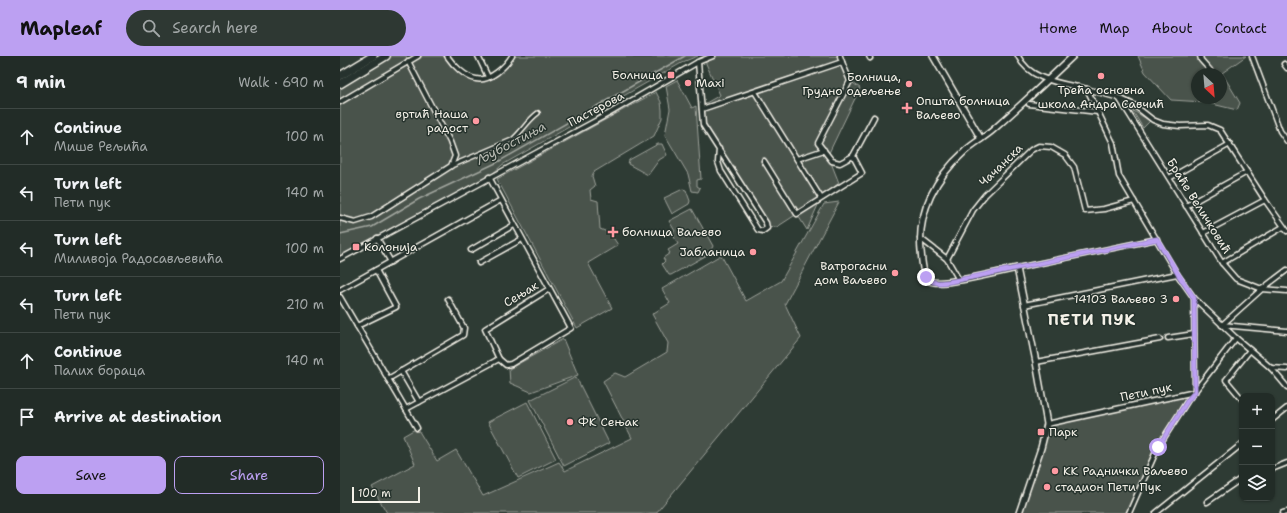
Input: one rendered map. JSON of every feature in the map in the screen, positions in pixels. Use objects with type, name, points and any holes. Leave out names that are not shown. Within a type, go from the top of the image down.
[{"type":"main road","points":[[340,76],[373,56]]},
{"type":"main road","points":[[340,84],[386,56]]},
{"type":"street","points":[[340,102],[418,56]]},
{"type":"street","points":[[447,56],[454,68],[476,79],[488,77],[507,65],[512,56]]},
{"type":"street","points":[[478,56],[488,77]]},
{"type":"street","name":"Пастерова","points":[[340,258],[610,112],[698,62],[713,56]]},
{"type":"street","points":[[840,56],[850,81],[818,143],[832,161],[840,162],[853,156],[874,117]]},
{"type":"street","points":[[933,56],[981,139]]},
{"type":"street","points":[[1018,56],[1026,69],[1048,80],[1119,98],[1134,105],[1153,120],[1163,124],[1180,126],[1208,125],[1220,130],[1287,231]]},
{"type":"street","points":[[1073,56],[991,132],[964,152],[943,175],[927,203],[920,238],[922,265],[926,277],[930,281],[937,283],[959,280],[1157,239]]},
{"type":"street","points":[[1200,56],[1201,60],[1208,68]]},
{"type":"street","points":[[1252,56],[1280,131],[1287,141]]},
{"type":"street","points":[[408,61],[450,142],[455,156],[451,166]]},
{"type":"street","points":[[698,62],[703,125],[719,149],[767,226],[763,231],[758,230],[721,171],[718,162],[719,149]]},
{"type":"street","points":[[702,109],[842,62]]},
{"type":"street","points":[[1284,64],[1287,68]]},
{"type":"street","points":[[1087,89],[1113,143],[1119,176],[1194,298],[1236,338],[1271,368],[1287,387]]},
{"type":"street","points":[[755,92],[821,198]]},
{"type":"street","name":"Браће Величковић","points":[[1119,98],[1170,177],[1186,206],[1222,263],[1236,279],[1262,289],[1287,292]]},
{"type":"street","points":[[1029,104],[1098,112]]},
{"type":"street","points":[[340,217],[355,222],[371,217],[451,166],[512,140],[520,134],[529,120],[538,113]]},
{"type":"street","points":[[1170,177],[1230,144]]},
{"type":"street","name":"Чачанска","points":[[946,259],[973,210],[985,195],[1031,150],[1039,146],[1051,147],[1065,156],[1074,167],[1085,211],[1104,209],[1134,201]]},
{"type":"street","points":[[797,159],[824,150]]},
{"type":"street","points":[[764,161],[797,214],[862,173],[853,156]]},
{"type":"street","points":[[1186,206],[1247,172]]},
{"type":"street","points":[[489,177],[549,289]]},
{"type":"street","points":[[340,290],[501,200]]},
{"type":"street","points":[[1203,233],[1265,200]]},
{"type":"street","points":[[470,250],[514,225]]},
{"type":"street","points":[[1222,263],[1283,227]]},
{"type":"street","points":[[377,238],[391,262]]},
{"type":"street","points":[[920,238],[946,259],[959,280]]},
{"type":"street","points":[[479,263],[522,239]]},
{"type":"street","points":[[1017,268],[1036,362],[1046,424],[1041,448],[1019,513]]},
{"type":"street","points":[[357,326],[396,307],[376,270]]},
{"type":"street","points":[[1222,325],[1262,289],[1287,270]]},
{"type":"street","points":[[1024,304],[1178,274]]},
{"type":"street","name":"Сењак","points":[[549,289],[571,328],[511,364],[506,365],[499,359],[485,331],[486,327],[549,289]]},
{"type":"street","points":[[340,297],[417,428]]},
{"type":"street","points":[[1194,298],[1195,392]]},
{"type":"street","points":[[388,379],[463,334],[464,328],[448,299]]},
{"type":"street","points":[[1222,325],[1287,331]]},
{"type":"street","points":[[1168,338],[1194,334]]},
{"type":"street","points":[[1129,513],[1158,447],[1188,400],[1236,338]]},
{"type":"street","points":[[1036,362],[1160,340]]},
{"type":"street","points":[[1239,395],[1226,380],[1250,350]]},
{"type":"street","points":[[406,409],[499,359]]},
{"type":"street","points":[[1271,368],[1287,370]]},
{"type":"street","points":[[401,371],[419,402]]},
{"type":"street","name":"Пети пук","points":[[1046,424],[1195,392]]},
{"type":"street","points":[[1275,418],[1287,408]]},
{"type":"street","points":[[1156,513],[1239,446]]},
{"type":"street","points":[[1275,467],[1287,464]]},
{"type":"street","points":[[1206,502],[1239,480]]},
{"type":"street","points":[[1283,513],[1287,512]]},
{"type":"shaded area","points":[[392,56],[406,56],[408,61],[418,56],[447,56],[456,67],[467,76],[481,79],[492,76],[506,64],[512,56],[698,56],[685,61],[502,165],[489,177],[340,259],[340,87]]},
{"type":"shaded area","points":[[713,56],[840,56],[850,81],[860,88],[828,155],[839,183],[821,198],[807,230],[797,214],[777,227],[767,228],[703,125],[706,103],[720,95],[704,59]]},
{"type":"shaded area","points":[[1138,56],[1246,56],[1227,69],[1227,68],[1191,68],[1191,101],[1171,100],[1145,72]]},
{"type":"shaded area","points":[[677,80],[692,108],[696,106],[701,179],[697,180],[697,186],[700,188],[698,192],[692,191],[688,174],[665,135],[670,109],[666,86]]},
{"type":"shaded area","points":[[1227,81],[1240,103],[1237,110],[1212,104],[1227,104]]},
{"type":"shaded area","points":[[656,92],[661,102],[662,118],[654,136],[594,172],[592,176],[595,186],[590,190],[591,199],[598,201],[600,229],[610,233],[618,245],[588,263],[612,308],[577,328],[497,179]]},
{"type":"shaded area","points":[[1132,110],[1150,121],[1143,128]]},
{"type":"shaded area","points":[[658,144],[662,144],[667,155],[659,160],[648,175],[628,164],[629,160]]},
{"type":"shaded area","points":[[683,189],[686,190],[690,201],[689,204],[672,214],[664,198]]},
{"type":"shaded area","points":[[839,202],[785,304],[801,338],[656,513],[387,513],[372,487],[415,464],[403,436],[417,428],[437,461],[456,450],[483,496],[559,462],[565,471],[632,438],[603,381],[615,373],[625,377],[667,352],[668,343],[652,314],[670,303],[662,289],[721,255],[746,301],[781,281],[824,204]]},
{"type":"shaded area","points":[[692,209],[713,246],[709,254],[669,275],[662,264],[665,261],[663,258],[670,253],[668,250],[678,244],[672,233],[675,231],[669,221]]},
{"type":"shaded area","points":[[563,339],[578,375],[531,392],[510,383],[509,369]]},
{"type":"shaded area","name":"ФК Сењак","points":[[576,377],[609,443],[564,466],[530,400]]},
{"type":"shaded area","points":[[1195,391],[1158,447],[1129,513],[1019,513],[1047,424]]},
{"type":"shaded area","points":[[527,402],[556,459],[518,478],[488,422]]},
{"type":"waterway","name":"Љубостиња","points":[[340,234],[372,227],[419,199],[496,163],[685,56]]},
{"type":"place","name":"Болница","points":[[671,75]]},
{"type":"place","name":"Трећа основна школа Андра Савчић","points":[[1101,76]]},
{"type":"place","name":"Maxi","points":[[688,83]]},
{"type":"place","name":"Болница, Грудно одељење","points":[[909,84]]},
{"type":"place","name":"Општа болница Ваљево","points":[[907,108]]},
{"type":"place","name":"вртић Наша радост","points":[[476,121]]},
{"type":"place","name":"болница Ваљево","points":[[613,232]]},
{"type":"place","name":"Колонија","points":[[356,247]]},
{"type":"place","name":"Јабланица","points":[[753,252]]},
{"type":"place","name":"Ватрогасни дом Ваљево","points":[[895,273]]},
{"type":"place","name":"14103 Ваљево 3","points":[[1176,299]]},
{"type":"place","name":"ФК Сењак","points":[[570,422]]},
{"type":"place","name":"Парк","points":[[1041,432]]},
{"type":"place","name":"КК Раднички Ваљево","points":[[1055,471]]},
{"type":"place","name":"стадион Пети Пук","points":[[1047,487]]},
{"type":"district","name":"ПЕТИ ПУК","points":[[1092,319]]},
{"type":"route","points":[[926,277],[930,281],[937,283],[949,282],[1157,239],[1194,298],[1195,392],[1188,400],[1158,447]]}]
